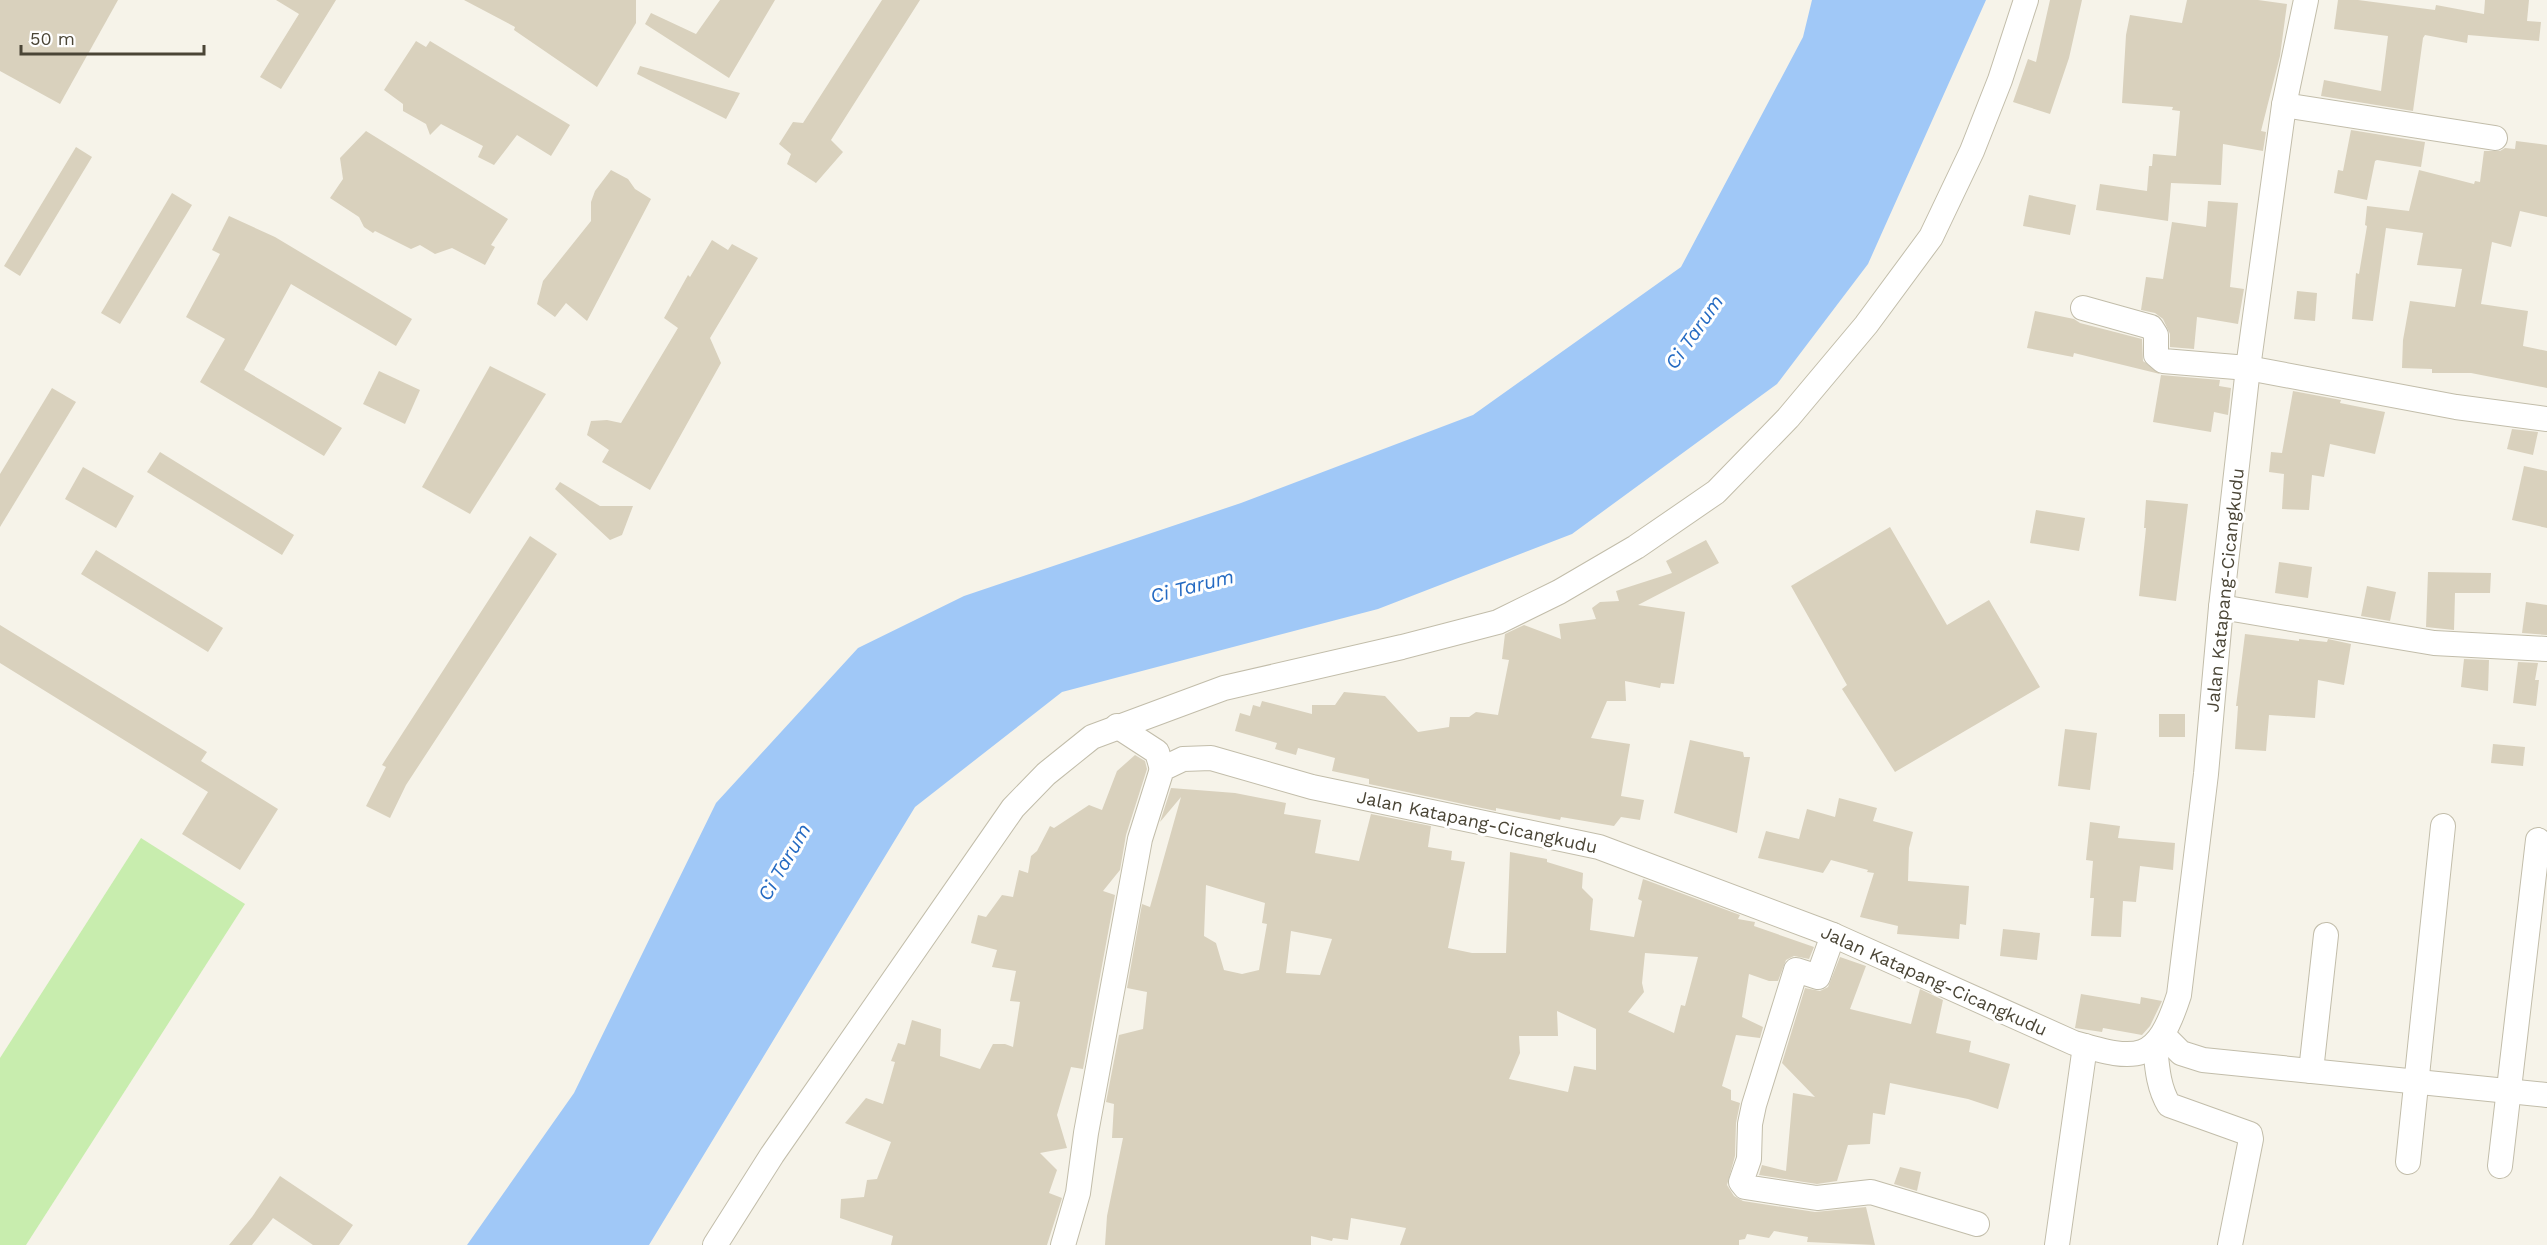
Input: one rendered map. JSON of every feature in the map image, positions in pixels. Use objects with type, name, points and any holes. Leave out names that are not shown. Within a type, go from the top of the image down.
[{"type":"street","points":[[715,1245],[772,1155],[1013,808],[1046,774],[1072,752],[1092,737],[1117,726],[1224,688],[1391,650],[1498,622],[1559,592],[1636,547],[1716,492],[1788,418],[1866,325],[1931,237],[1976,141],[2000,80],[2026,0]]},
{"type":"street","name":"Jalan Katapang-Cicangkudu","points":[[1162,770],[1183,759],[1211,758],[1312,787],[1599,847],[1833,934],[2035,1027],[2085,1046],[2111,1054],[2132,1055],[2159,1040],[2171,1019],[2180,995],[2206,774],[2221,607],[2248,368],[2283,105],[2306,0]]},
{"type":"street","points":[[2283,105],[2495,138]]},
{"type":"street","points":[[2083,308],[2151,327],[2156,335],[2156,355],[2163,361],[2248,368],[2456,407],[2547,418]]},
{"type":"street","points":[[2221,607],[2434,643],[2547,649]]},
{"type":"street","points":[[1063,1245],[1078,1193],[1086,1133],[1140,839],[1162,770],[1157,752],[1117,726]]},
{"type":"street","points":[[2408,1162],[2443,826]]},
{"type":"street","points":[[2500,1166],[2538,840]]},
{"type":"street","points":[[1833,934],[1818,977],[1796,970],[1754,1105],[1750,1124],[1749,1159],[1742,1182],[1745,1187],[1817,1198],[1871,1192],[1977,1224]]},
{"type":"street","points":[[2310,1071],[2326,934]]},
{"type":"street","points":[[2159,1040],[2181,1053],[2203,1060],[2547,1095]]},
{"type":"street","points":[[2159,1040],[2159,1079],[2169,1105],[2250,1134],[2251,1139],[2230,1245]]},
{"type":"street","points":[[2057,1245],[2085,1046]]},
{"type":"green space","points":[[141,838],[245,904],[26,1245],[0,1245],[0,1058]]},
{"type":"water","name":"Ci Tarum","points":[[1812,0],[1986,0],[1868,264],[1777,384],[1572,534],[1378,609],[1062,692],[915,807],[649,1245],[467,1245],[574,1093],[716,803],[858,648],[964,596],[1241,503],[1473,415],[1681,267],[1803,37]]},
{"type":"building","points":[[0,0],[118,0],[60,104],[0,71]]},
{"type":"building","points":[[276,0],[336,0],[281,89],[260,77],[299,14]]},
{"type":"building","points":[[464,0],[636,0],[636,23],[597,87],[514,30],[515,27]]},
{"type":"building","points":[[720,0],[775,0],[729,78],[645,24],[651,13],[696,34]]},
{"type":"building","points":[[882,0],[920,0],[831,140],[843,152],[816,183],[787,164],[791,154],[779,144],[793,122],[803,123]]},
{"type":"building","points":[[2050,0],[2082,0],[2069,58],[2050,114],[2013,102],[2028,59],[2036,62]]},
{"type":"building","points":[[2187,0],[2258,0],[2287,4],[2280,56],[2261,131],[2266,132],[2263,151],[2223,144],[2221,185],[2171,183],[2168,221],[2096,210],[2100,184],[2147,191],[2149,166],[2152,166],[2153,154],[2176,156],[2180,111],[2172,110],[2173,107],[2122,103],[2126,35],[2130,15],[2182,23]]},
{"type":"building","points":[[2338,0],[2358,0],[2435,10],[2436,5],[2484,14],[2485,0],[2529,0],[2527,21],[2541,22],[2539,41],[2468,35],[2467,43],[2425,35],[2413,111],[2321,96],[2324,80],[2381,91],[2388,36],[2334,29]]},
{"type":"building","points":[[416,41],[426,47],[430,41],[570,125],[551,156],[517,135],[494,165],[478,157],[483,146],[441,124],[430,135],[426,124],[403,111],[403,104],[384,90]]},
{"type":"building","points":[[640,66],[740,93],[726,119],[637,74]]},
{"type":"building","points":[[2351,130],[2425,142],[2421,167],[2377,160],[2367,200],[2334,193],[2338,170],[2343,171]]},
{"type":"building","points":[[366,131],[508,219],[491,245],[495,247],[485,265],[452,248],[435,254],[420,245],[411,249],[375,231],[373,233],[364,227],[359,217],[330,198],[343,179],[340,158]]},
{"type":"building","points":[[2516,141],[2547,145],[2547,217],[2520,211],[2511,247],[2492,242],[2481,304],[2528,311],[2523,346],[2547,351],[2547,388],[2471,373],[2432,373],[2432,369],[2402,368],[2403,340],[2410,301],[2455,307],[2462,269],[2417,265],[2423,233],[2386,228],[2373,321],[2352,319],[2356,273],[2359,274],[2367,226],[2365,225],[2367,206],[2409,211],[2419,170],[2474,184],[2475,181],[2480,182],[2484,151],[2515,149]]},
{"type":"building","points":[[76,147],[92,157],[20,276],[4,266]]},
{"type":"building","points":[[611,170],[628,179],[635,189],[651,199],[587,321],[566,303],[555,317],[537,304],[543,281],[591,221],[591,202],[595,191]]},
{"type":"building","points":[[172,193],[192,205],[120,324],[101,313]]},
{"type":"building","points":[[2029,195],[2076,205],[2070,235],[2023,226]]},
{"type":"building","points":[[2208,201],[2238,203],[2230,287],[2244,289],[2238,324],[2197,317],[2194,349],[2170,347],[2170,334],[2163,319],[2155,313],[2141,310],[2146,277],[2163,279],[2172,222],[2206,227]]},
{"type":"building","points":[[229,216],[275,237],[412,319],[396,346],[291,284],[244,370],[342,428],[324,456],[200,382],[225,339],[186,317],[220,254],[212,250]]},
{"type":"building","points":[[712,240],[728,250],[732,244],[758,258],[710,338],[721,363],[650,490],[602,462],[609,450],[587,435],[591,421],[607,420],[621,423],[678,328],[664,318],[688,275],[690,277]]},
{"type":"building","points":[[2297,291],[2317,293],[2315,321],[2294,319]]},
{"type":"building","points":[[2035,311],[2074,319],[2080,323],[2142,339],[2143,361],[2160,374],[2074,353],[2073,357],[2027,348]]},
{"type":"building","points":[[490,366],[546,394],[470,514],[422,487]]},
{"type":"building","points":[[379,371],[420,390],[405,424],[363,404]]},
{"type":"building","points":[[2161,375],[2220,380],[2219,386],[2231,388],[2228,415],[2214,412],[2211,432],[2153,422]]},
{"type":"building","points":[[52,388],[76,402],[0,527],[0,474]]},
{"type":"building","points":[[2293,391],[2341,400],[2340,403],[2385,412],[2375,454],[2330,444],[2324,477],[2312,475],[2309,510],[2282,509],[2284,474],[2269,472],[2271,452],[2282,453]]},
{"type":"building","points":[[2512,429],[2538,432],[2533,455],[2507,449]]},
{"type":"building","points":[[160,452],[294,535],[282,555],[147,472]]},
{"type":"building","points":[[2524,466],[2547,471],[2547,528],[2512,520]]},
{"type":"building","points":[[83,467],[134,496],[116,528],[65,499]]},
{"type":"building","points":[[560,482],[600,506],[633,506],[622,535],[610,540],[555,489]]},
{"type":"building","points":[[2146,500],[2188,504],[2176,601],[2139,596],[2146,528],[2144,528]]},
{"type":"building","points":[[2036,510],[2085,518],[2079,551],[2030,543]]},
{"type":"building","points":[[1890,527],[1947,625],[1989,600],[2040,687],[1895,772],[1842,689],[1847,685],[1791,586]]},
{"type":"building","points":[[530,536],[557,554],[406,785],[390,818],[366,806],[386,767],[382,765]]},
{"type":"building","points":[[1706,540],[1719,563],[1638,605],[1685,612],[1674,684],[1661,683],[1660,688],[1625,681],[1626,701],[1607,701],[1591,738],[1630,744],[1621,796],[1644,800],[1640,820],[1621,817],[1614,826],[1561,817],[1560,820],[1496,808],[1496,811],[1369,784],[1369,779],[1332,771],[1335,758],[1298,748],[1296,755],[1275,749],[1277,743],[1235,731],[1240,713],[1250,716],[1253,705],[1260,707],[1262,701],[1312,714],[1312,705],[1335,705],[1344,692],[1385,696],[1418,732],[1449,727],[1450,717],[1469,717],[1476,712],[1498,715],[1509,660],[1502,659],[1505,634],[1524,625],[1561,639],[1559,624],[1596,619],[1592,608],[1600,602],[1619,601],[1616,591],[1672,573],[1666,561]]},
{"type":"building","points":[[96,550],[223,628],[208,652],[81,574]]},
{"type":"building","points":[[2279,562],[2312,567],[2308,598],[2275,593]]},
{"type":"building","points":[[2428,572],[2491,573],[2490,593],[2455,593],[2454,630],[2426,627]]},
{"type":"building","points":[[2367,586],[2396,592],[2390,621],[2361,616]]},
{"type":"building","points":[[2526,602],[2547,605],[2547,635],[2522,633]]},
{"type":"building","points":[[0,625],[207,752],[201,761],[278,809],[240,870],[182,834],[208,792],[0,663]]},
{"type":"building","points":[[2245,634],[2299,641],[2299,639],[2327,642],[2328,639],[2351,644],[2344,685],[2318,680],[2315,718],[2269,715],[2266,751],[2235,749],[2238,706],[2236,706]]},
{"type":"building","points":[[2464,659],[2489,660],[2488,691],[2461,687]]},
{"type":"building","points":[[2518,662],[2538,663],[2535,680],[2539,680],[2536,706],[2513,703]]},
{"type":"building","points":[[2159,714],[2185,714],[2185,737],[2159,737]]},
{"type":"building","points":[[2065,729],[2097,733],[2090,790],[2058,786]]},
{"type":"building","points":[[1690,740],[1743,752],[1744,757],[1750,757],[1737,833],[1674,813]]},
{"type":"building","points":[[2493,744],[2525,747],[2523,766],[2491,763]]},
{"type":"building","points":[[1135,755],[1145,761],[1147,769],[1126,835],[1120,870],[1103,891],[1115,895],[1083,1069],[1071,1067],[1057,1115],[1067,1148],[1040,1153],[1057,1170],[1049,1193],[1062,1198],[1047,1245],[891,1245],[893,1236],[840,1218],[841,1199],[864,1197],[867,1180],[877,1179],[891,1142],[845,1123],[866,1098],[883,1104],[895,1062],[891,1061],[898,1043],[905,1045],[912,1020],[941,1029],[940,1056],[980,1069],[993,1044],[1013,1047],[1020,1002],[1010,1001],[1016,971],[992,967],[997,950],[971,943],[978,915],[986,917],[1002,895],[1013,897],[1019,870],[1028,873],[1031,856],[1037,851],[1050,826],[1054,828],[1089,805],[1102,810],[1117,771]]},
{"type":"building","points":[[1171,788],[1235,793],[1286,803],[1284,814],[1321,820],[1315,853],[1359,861],[1371,814],[1431,826],[1428,847],[1452,851],[1451,860],[1465,862],[1448,948],[1472,953],[1506,953],[1510,852],[1547,859],[1547,862],[1583,873],[1582,888],[1593,899],[1590,930],[1634,937],[1642,901],[1638,899],[1643,879],[1740,915],[1738,919],[1755,922],[1754,926],[1814,947],[1809,959],[1794,956],[1786,960],[1778,981],[1769,981],[1749,974],[1742,1017],[1763,1027],[1760,1038],[1736,1035],[1722,1086],[1731,1090],[1731,1100],[1740,1103],[1736,1123],[1735,1156],[1727,1185],[1734,1196],[1743,1201],[1815,1212],[1866,1207],[1875,1245],[1807,1242],[1808,1237],[1774,1231],[1769,1238],[1747,1234],[1745,1239],[1739,1240],[1739,1245],[1400,1245],[1406,1228],[1351,1218],[1348,1240],[1333,1238],[1332,1241],[1311,1236],[1311,1245],[1105,1245],[1107,1216],[1123,1138],[1112,1138],[1114,1104],[1106,1102],[1119,1035],[1143,1029],[1147,992],[1127,988],[1142,904],[1150,907],[1181,797],[1160,822]],"holes":[[[1206,885],[1265,903],[1262,923],[1267,924],[1259,970],[1242,974],[1224,970],[1216,943],[1204,936]],[[1291,931],[1332,939],[1320,975],[1286,973]],[[1645,953],[1698,957],[1685,1006],[1681,1005],[1674,1033],[1628,1012],[1644,992],[1642,983]],[[1557,1011],[1596,1029],[1596,1070],[1574,1066],[1568,1092],[1509,1079],[1520,1053],[1519,1036],[1558,1036]]]},
{"type":"building","points":[[1839,798],[1877,808],[1873,821],[1913,832],[1909,848],[1908,881],[1969,886],[1966,925],[1960,924],[1959,939],[1897,934],[1898,926],[1860,917],[1874,873],[1867,872],[1868,870],[1831,860],[1823,873],[1758,858],[1766,831],[1799,839],[1807,809],[1835,817]]},
{"type":"building","points":[[2090,822],[2120,826],[2118,838],[2175,843],[2173,870],[2140,866],[2136,902],[2123,901],[2121,937],[2091,936],[2094,898],[2090,898],[2093,861],[2086,860]]},
{"type":"building","points":[[2003,929],[2040,933],[2037,960],[2000,956]]},
{"type":"building","points":[[1840,957],[1866,966],[1850,1009],[1911,1024],[1920,989],[1943,1000],[1936,1033],[1971,1041],[1969,1052],[2010,1064],[1998,1109],[1968,1099],[1890,1083],[1885,1115],[1873,1113],[1870,1144],[1848,1145],[1837,1181],[1817,1184],[1759,1175],[1762,1165],[1786,1171],[1793,1093],[1815,1097],[1782,1063],[1805,988],[1820,991],[1828,987]]},
{"type":"building","points":[[2081,994],[2140,1004],[2141,997],[2162,1001],[2150,1026],[2142,1035],[2103,1028],[2102,1032],[2075,1028]]},
{"type":"building","points":[[1900,1167],[1921,1172],[1917,1191],[1894,1184]]},
{"type":"building","points":[[280,1176],[353,1225],[339,1245],[313,1245],[273,1218],[252,1245],[229,1245],[252,1217]]}]
